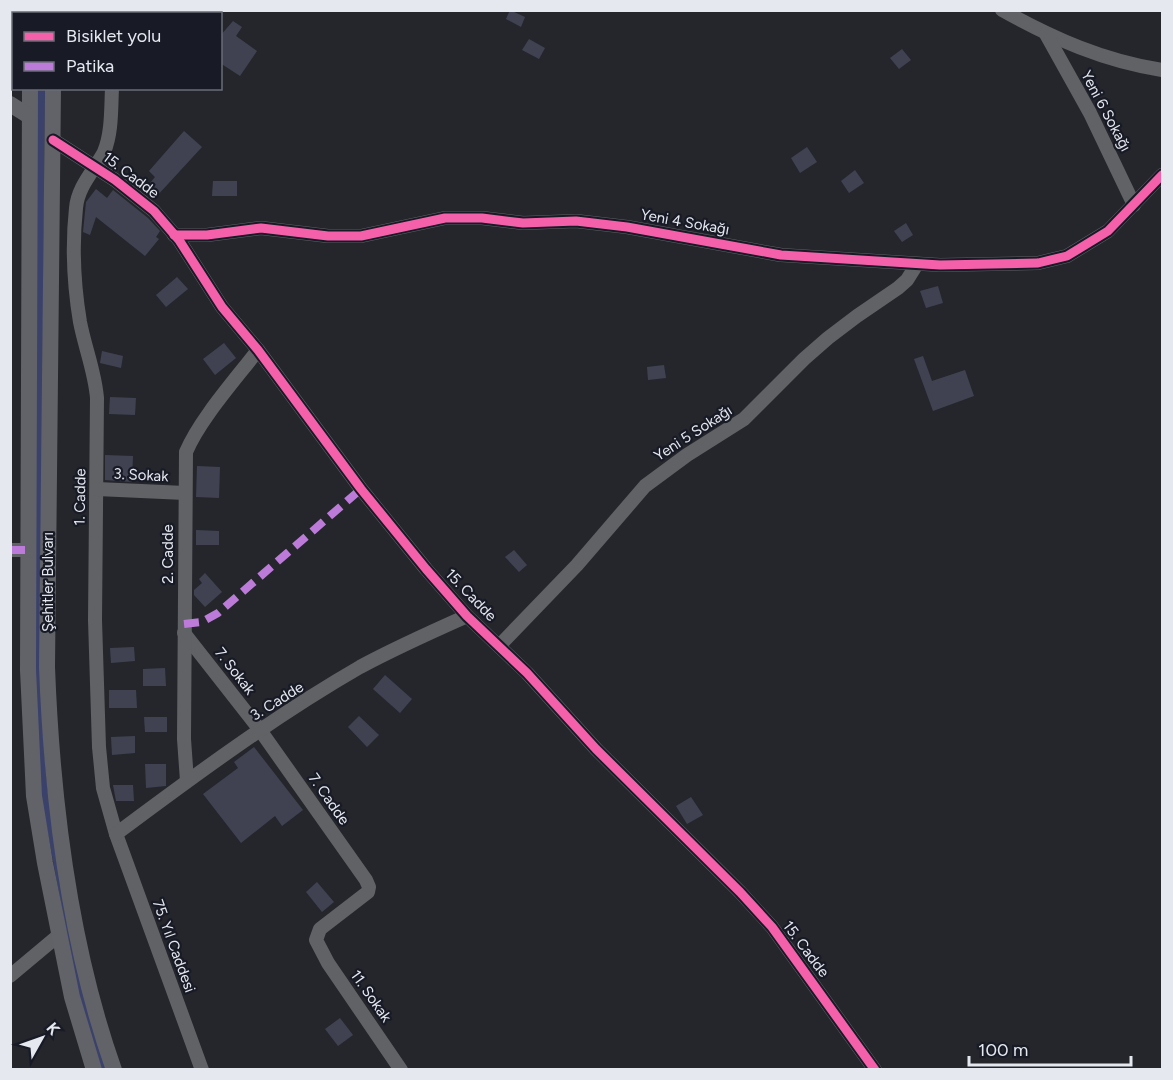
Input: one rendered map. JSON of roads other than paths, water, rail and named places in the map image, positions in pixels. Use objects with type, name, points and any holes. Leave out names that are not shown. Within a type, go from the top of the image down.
[{"type":"main road","name":"Şehitler Bulvarı","points":[[30,90],[28,703],[34,786],[45,863],[78,1019],[94,1070]]},
{"type":"main road","name":"Şehitler Bulvarı","points":[[53,90],[47,667],[50,733],[56,801],[75,916],[92,992],[114,1070]]},
{"type":"main road","points":[[10,104],[29,116]]},
{"type":"street","points":[[1002,10],[1046,33],[1110,59],[1162,70]]},
{"type":"street","name":"Yeni 6 Sokağı","points":[[1046,33],[1090,112],[1134,205]]},
{"type":"street","name":"1. Cadde","points":[[112,90],[108,140],[104,152],[78,196],[75,250],[80,321],[98,398],[95,620],[99,747],[106,802],[116,834]]},
{"type":"street","name":"15. Cadde","points":[[53,140],[95,166],[143,201],[174,235],[218,300],[366,496],[467,615],[772,927],[875,1070]]},
{"type":"street","name":"Yeni 4 Sokağı","points":[[174,235],[207,235],[261,228],[328,236],[361,236],[445,218],[482,218],[523,223],[576,221],[627,227],[781,255],[917,264],[966,265],[1053,261],[1067,256],[1108,231],[1162,175]]},
{"type":"street","name":"Yeni 5 Sokağı","points":[[499,646],[561,582],[645,486],[687,455],[744,419],[828,338],[907,280],[917,264]]},
{"type":"street","name":"2. Cadde","points":[[187,781],[184,739],[186,452],[190,443],[258,350]]},
{"type":"street","name":"3. Sokak","points":[[97,489],[184,493]]},
{"type":"street","points":[[10,550],[28,550]]},
{"type":"street","name":"3. Cadde","points":[[116,834],[261,730],[359,668],[467,615]]},
{"type":"street","name":"7. Sokak","points":[[184,633],[261,730]]},
{"type":"street","name":"7. Cadde","points":[[261,730],[369,887],[368,892],[359,900],[320,929],[316,940]]},
{"type":"street","name":"75. Yıl Caddesi","points":[[116,834],[202,1070]]},
{"type":"street","points":[[10,976],[59,934]]},
{"type":"street","name":"11. Sokak","points":[[316,940],[328,963],[401,1070]]}]
